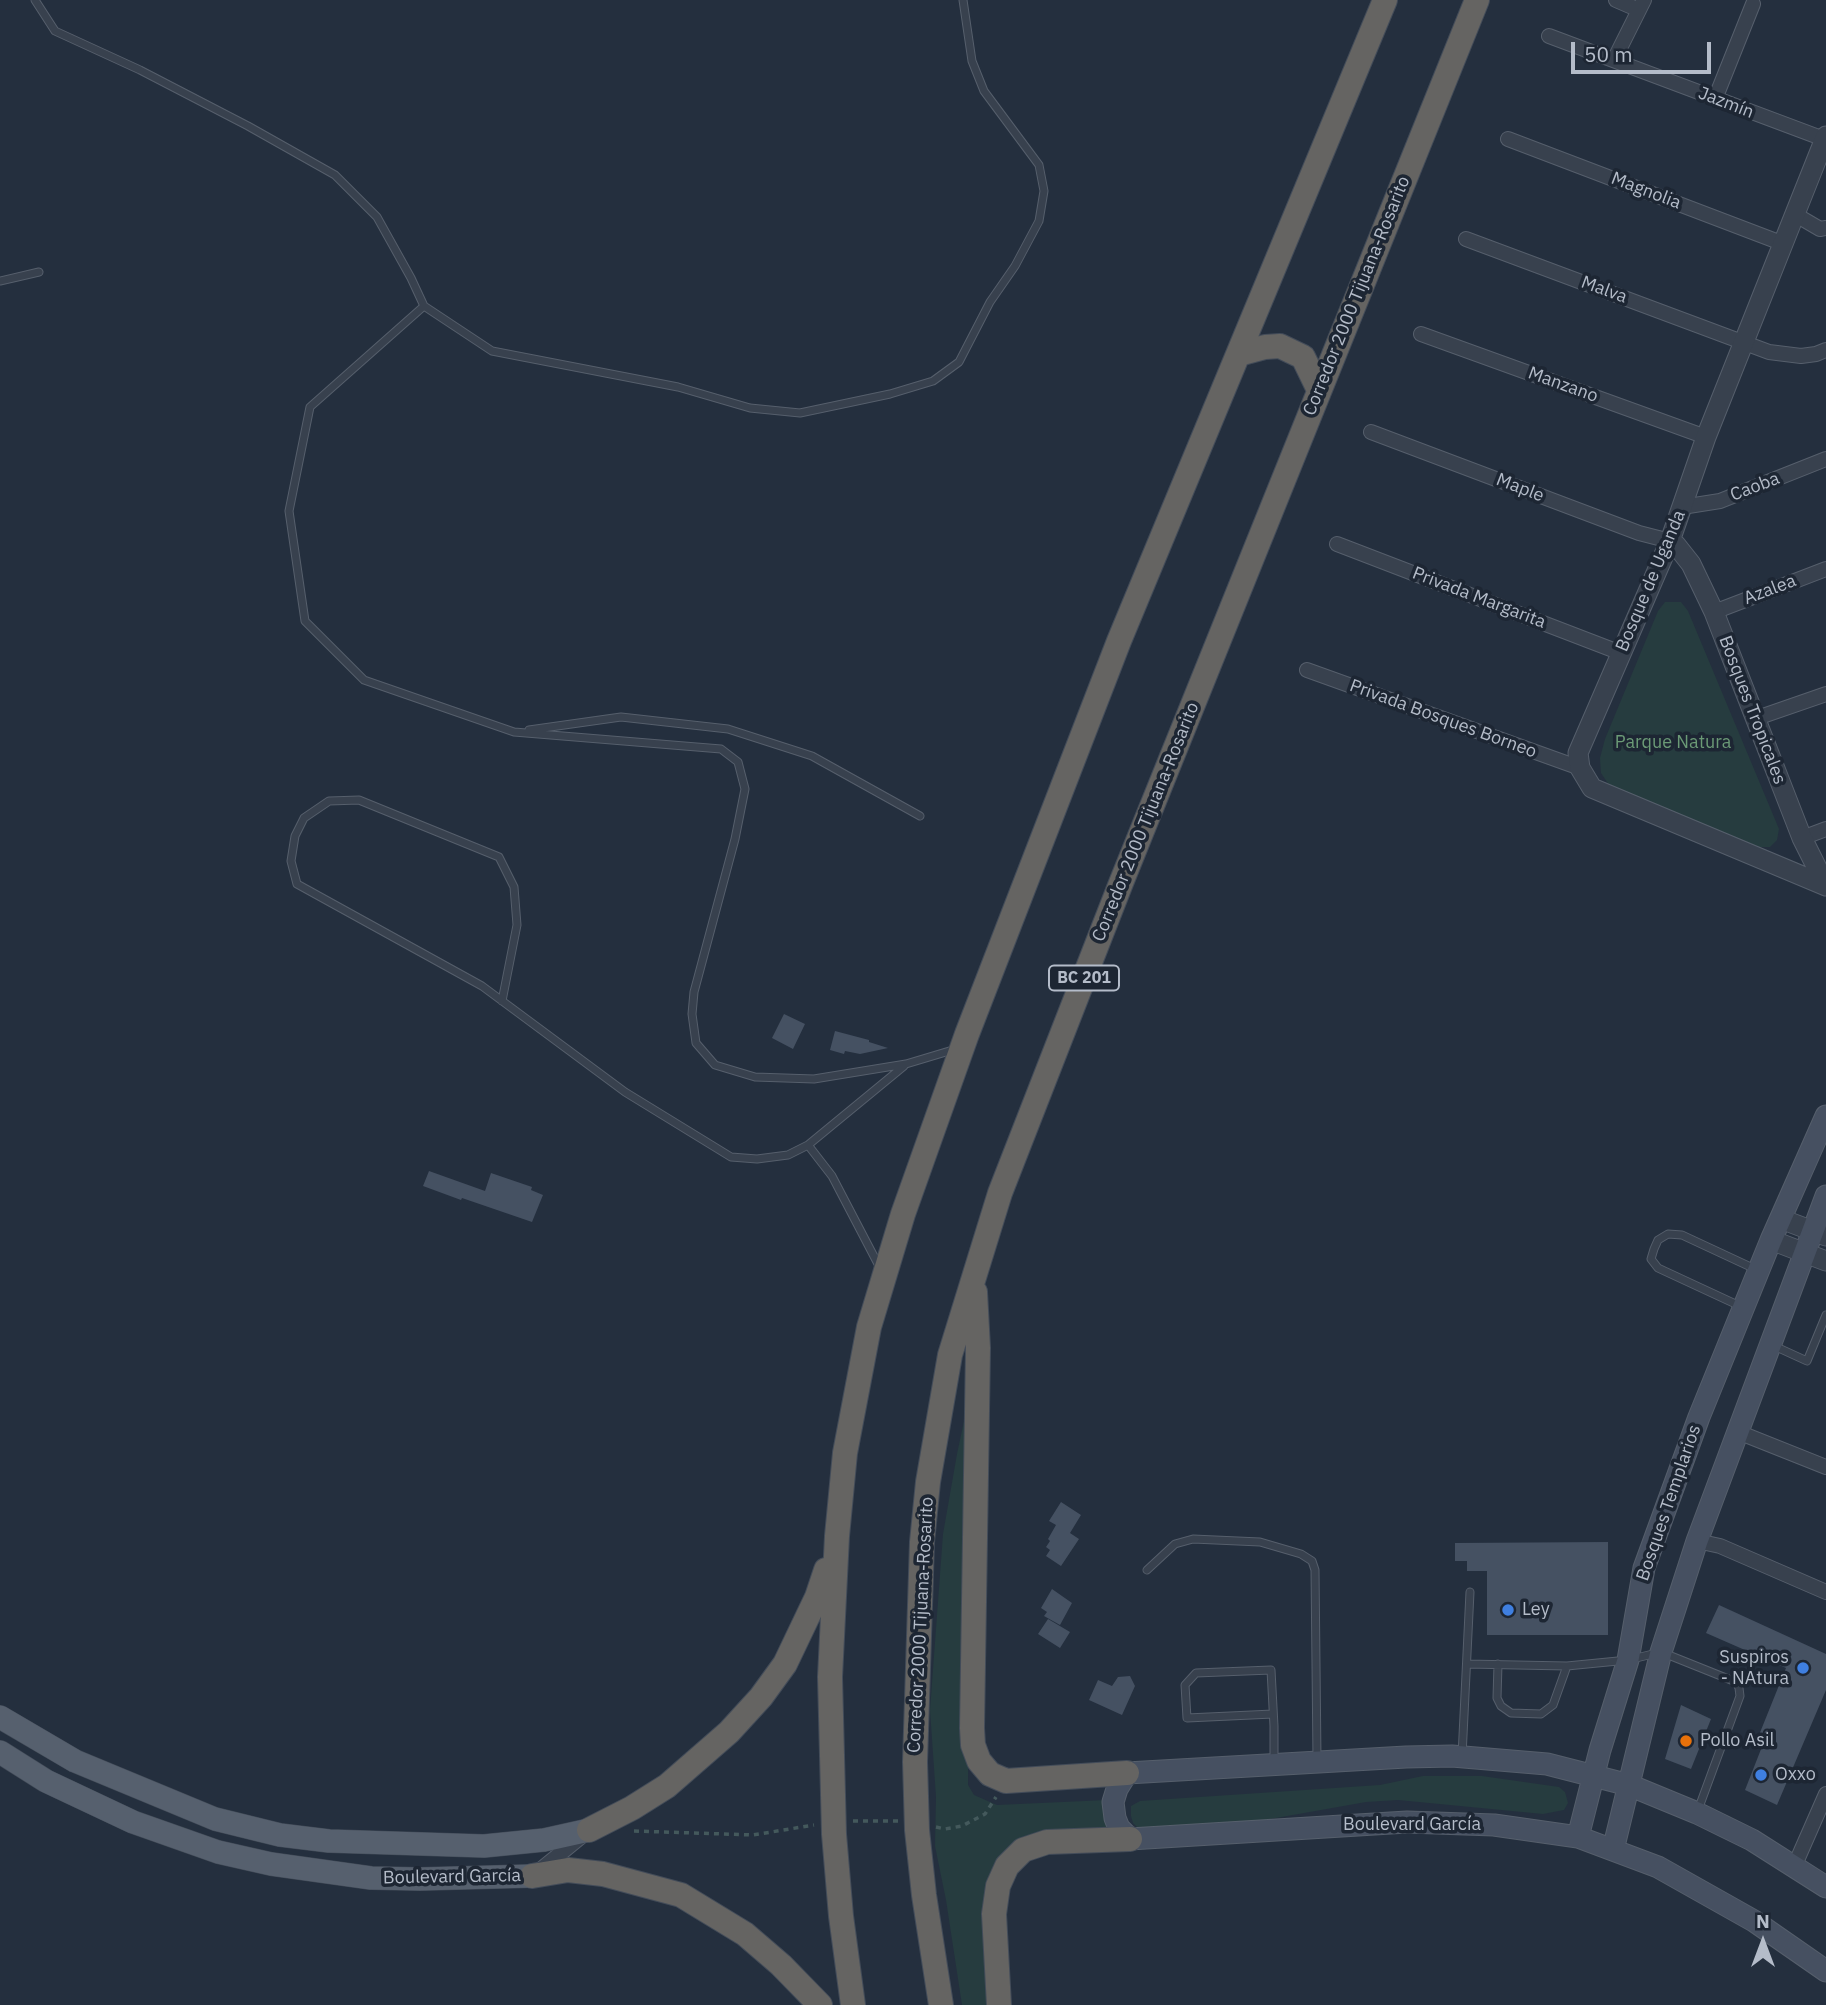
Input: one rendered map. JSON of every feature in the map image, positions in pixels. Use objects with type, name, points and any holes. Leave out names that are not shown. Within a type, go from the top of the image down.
[{"type":"highway","points":[[853,2005],[834,1821],[830,1677],[837,1536],[848,1441],[869,1327],[903,1214],[963,1046],[1119,641],[1385,0]]},
{"type":"highway","name":"Corredor 2000 Tijuana-Rosarito","points":[[941,2005],[916,1821],[915,1762],[922,1542],[928,1482],[950,1355],[1005,1180],[1477,0]]},
{"type":"highway","points":[[1239,354],[1280,346],[1303,357],[1319,390]]},
{"type":"highway","points":[[974,1273],[978,1348],[973,1745],[979,1761],[990,1774],[1006,1781],[1127,1773]]},
{"type":"highway","points":[[589,1830],[667,1786],[700,1760],[761,1697],[786,1664],[803,1629],[817,1597],[837,1536]]},
{"type":"highway","points":[[999,2005],[994,1914],[998,1886],[1007,1866],[1023,1850],[1046,1842],[1130,1839]]},
{"type":"highway","points":[[532,1876],[568,1870],[603,1874],[681,1895],[745,1934],[781,1965],[820,2005]]},
{"type":"main road","name":"Bosques Templarios","points":[[1577,1837],[1628,1660],[1644,1568],[1699,1417],[1826,1116]]},
{"type":"main road","points":[[1613,1850],[1661,1652],[1697,1541],[1805,1254],[1819,1234],[1826,1196]]},
{"type":"main road","name":"Boulevard García","points":[[0,1717],[75,1761],[215,1819],[281,1835],[329,1841],[484,1846],[544,1840],[589,1830]]},
{"type":"main road","name":"Boulevard García","points":[[0,1752],[46,1781],[133,1822],[218,1852],[271,1864],[371,1878],[420,1880],[532,1876]]},
{"type":"main road","points":[[1130,1839],[1119,1828],[1113,1802],[1127,1773],[1406,1757],[1462,1757],[1547,1764],[1629,1785],[1697,1813],[1752,1840],[1826,1887]]},
{"type":"main road","name":"Boulevard García","points":[[1130,1839],[1407,1822],[1494,1825],[1577,1837],[1658,1867],[1754,1920],[1826,1971]]},
{"type":"street","points":[[1615,60],[1642,5],[1616,0]]},
{"type":"street","points":[[1715,99],[1753,4]]},
{"type":"street","name":"Jazmín","points":[[1549,36],[1825,138]]},
{"type":"street","name":"Bosque de Uganda","points":[[1580,768],[1580,746],[1670,541],[1706,437],[1825,138]]},
{"type":"street","name":"Magnolia","points":[[1508,139],[1784,244]]},
{"type":"street","points":[[1796,215],[1820,229],[1826,228]]},
{"type":"street","name":"Malva","points":[[1466,239],[1769,352],[1801,356],[1826,350]]},
{"type":"street","name":"Manzano","points":[[1421,334],[1706,437]]},
{"type":"street","name":"Maple","points":[[1371,432],[1639,533],[1670,541]]},
{"type":"street","name":"Caoba","points":[[1682,507],[1720,500],[1826,459]]},
{"type":"street","name":"Bosques Tropicales","points":[[1670,541],[1691,564],[1714,612],[1802,838],[1826,886]]},
{"type":"street","name":"Privada Margarita","points":[[1337,544],[1621,653]]},
{"type":"street","name":"Azalea","points":[[1714,612],[1826,569]]},
{"type":"street","name":"Privada Bosques Borneo","points":[[1307,670],[1580,768]]},
{"type":"street","points":[[1754,719],[1826,694]]},
{"type":"street","points":[[1580,768],[1592,788],[1826,886]]},
{"type":"street","points":[[1802,838],[1826,828]]},
{"type":"street","points":[[1781,1219],[1819,1234]]},
{"type":"street","points":[[1772,1240],[1826,1261]]},
{"type":"street","points":[[1738,1433],[1826,1467]]},
{"type":"street","points":[[1697,1541],[1720,1546],[1826,1592]]},
{"type":"street","points":[[1794,1867],[1826,1794]]},
{"type":"street","name":"Boulevard García","points":[[532,1876],[589,1830]]},
{"type":"lane","points":[[35,0],[55,31],[140,70],[335,175],[377,217],[424,306],[492,351],[678,387],[750,408],[800,414],[890,394],[933,381],[959,362],[990,302],[1039,221],[1044,191],[1039,165],[984,91],[972,61],[963,0]]},
{"type":"lane","points":[[0,281],[38,272]]},
{"type":"lane","points":[[424,306],[310,407],[289,511],[304,621],[363,680],[514,732],[721,749],[738,762],[745,789],[738,826],[694,992],[692,1014],[696,1043],[715,1065],[755,1077],[814,1079],[906,1064],[963,1046]]},
{"type":"lane","points":[[514,732],[621,717],[728,729],[813,756],[920,816]]},
{"type":"lane","points":[[502,1001],[517,925],[514,887],[499,857],[359,800],[329,802],[304,818],[295,836],[291,861],[298,884],[482,986],[502,1001],[625,1092],[731,1157],[757,1159],[788,1155],[808,1145],[906,1064]]},
{"type":"lane","points":[[808,1145],[832,1176],[885,1276]]},
{"type":"lane","points":[[1743,1308],[1658,1268],[1651,1259],[1654,1249],[1658,1240],[1668,1234],[1682,1235],[1759,1271]]},
{"type":"lane","points":[[1771,1345],[1807,1362],[1826,1315]]},
{"type":"lane","points":[[1147,1570],[1175,1544],[1192,1539],[1260,1542],[1301,1554],[1312,1561],[1315,1570],[1317,1763]]},
{"type":"lane","points":[[1462,1757],[1470,1592]]},
{"type":"lane","points":[[1467,1664],[1567,1666],[1628,1660],[1661,1652],[1735,1682],[1740,1688],[1740,1696],[1697,1813]]},
{"type":"lane","points":[[1498,1664],[1497,1698],[1501,1706],[1511,1713],[1541,1714],[1553,1705],[1567,1666]]},
{"type":"lane","points":[[1273,1714],[1187,1718],[1185,1685],[1196,1673],[1271,1670],[1273,1714],[1274,1764]]},
{"type":"path","points":[[630,1831],[753,1835],[834,1821],[916,1821],[945,1829],[962,1826],[985,1814],[1006,1781]]},
{"type":"green space","name":"Parque Natura","points":[[1665,602],[1681,602],[1688,611],[1779,829],[1777,840],[1770,847],[1759,847],[1611,788],[1601,773],[1600,758],[1605,739],[1658,611]]},
{"type":"green space","points":[[970,1393],[968,1785],[974,1795],[997,1805],[1107,1800],[1110,1829],[1016,1842],[991,2005],[962,2005],[935,1846],[936,1797],[930,1710],[943,1534]]},
{"type":"green space","points":[[1423,1776],[1482,1776],[1559,1787],[1565,1792],[1568,1803],[1564,1810],[1543,1814],[1398,1800],[1366,1802],[1259,1821],[1138,1828],[1131,1816],[1131,1806],[1140,1801],[1380,1785]]},
{"type":"building","points":[[784,1014],[805,1024],[793,1049],[772,1038]]},
{"type":"building","points":[[835,1031],[888,1048],[860,1054],[845,1051],[844,1054],[830,1050]]},
{"type":"building","points":[[429,1171],[485,1191],[491,1173],[532,1187],[531,1190],[543,1195],[532,1222],[423,1186]]},
{"type":"building","points":[[1061,1502],[1081,1515],[1070,1533],[1079,1539],[1061,1566],[1046,1556],[1050,1550],[1046,1547],[1056,1525],[1049,1521]]},
{"type":"building","points":[[1608,1542],[1608,1635],[1487,1635],[1487,1571],[1467,1571],[1467,1561],[1455,1561],[1455,1543]]},
{"type":"building","points":[[1052,1589],[1072,1603],[1060,1625],[1044,1616],[1047,1612],[1041,1608]]},
{"type":"building","points":[[1719,1605],[1826,1654],[1826,1690],[1777,1805],[1745,1790],[1765,1739],[1759,1735],[1786,1668],[1706,1633]]},
{"type":"building","points":[[1048,1619],[1070,1632],[1060,1648],[1038,1634]]},
{"type":"building","points":[[1130,1676],[1135,1686],[1122,1715],[1089,1700],[1098,1680],[1112,1686],[1118,1677]]},
{"type":"building","points":[[1681,1705],[1711,1719],[1691,1769],[1665,1759]]},
{"type":"place","name":"Ley","points":[[1508,1610]]},
{"type":"place","name":"Suspiros - NAtura","points":[[1803,1668]]},
{"type":"place","name":"Pollo Asil","points":[[1686,1741]]},
{"type":"place","name":"Oxxo","points":[[1761,1775]]}]
